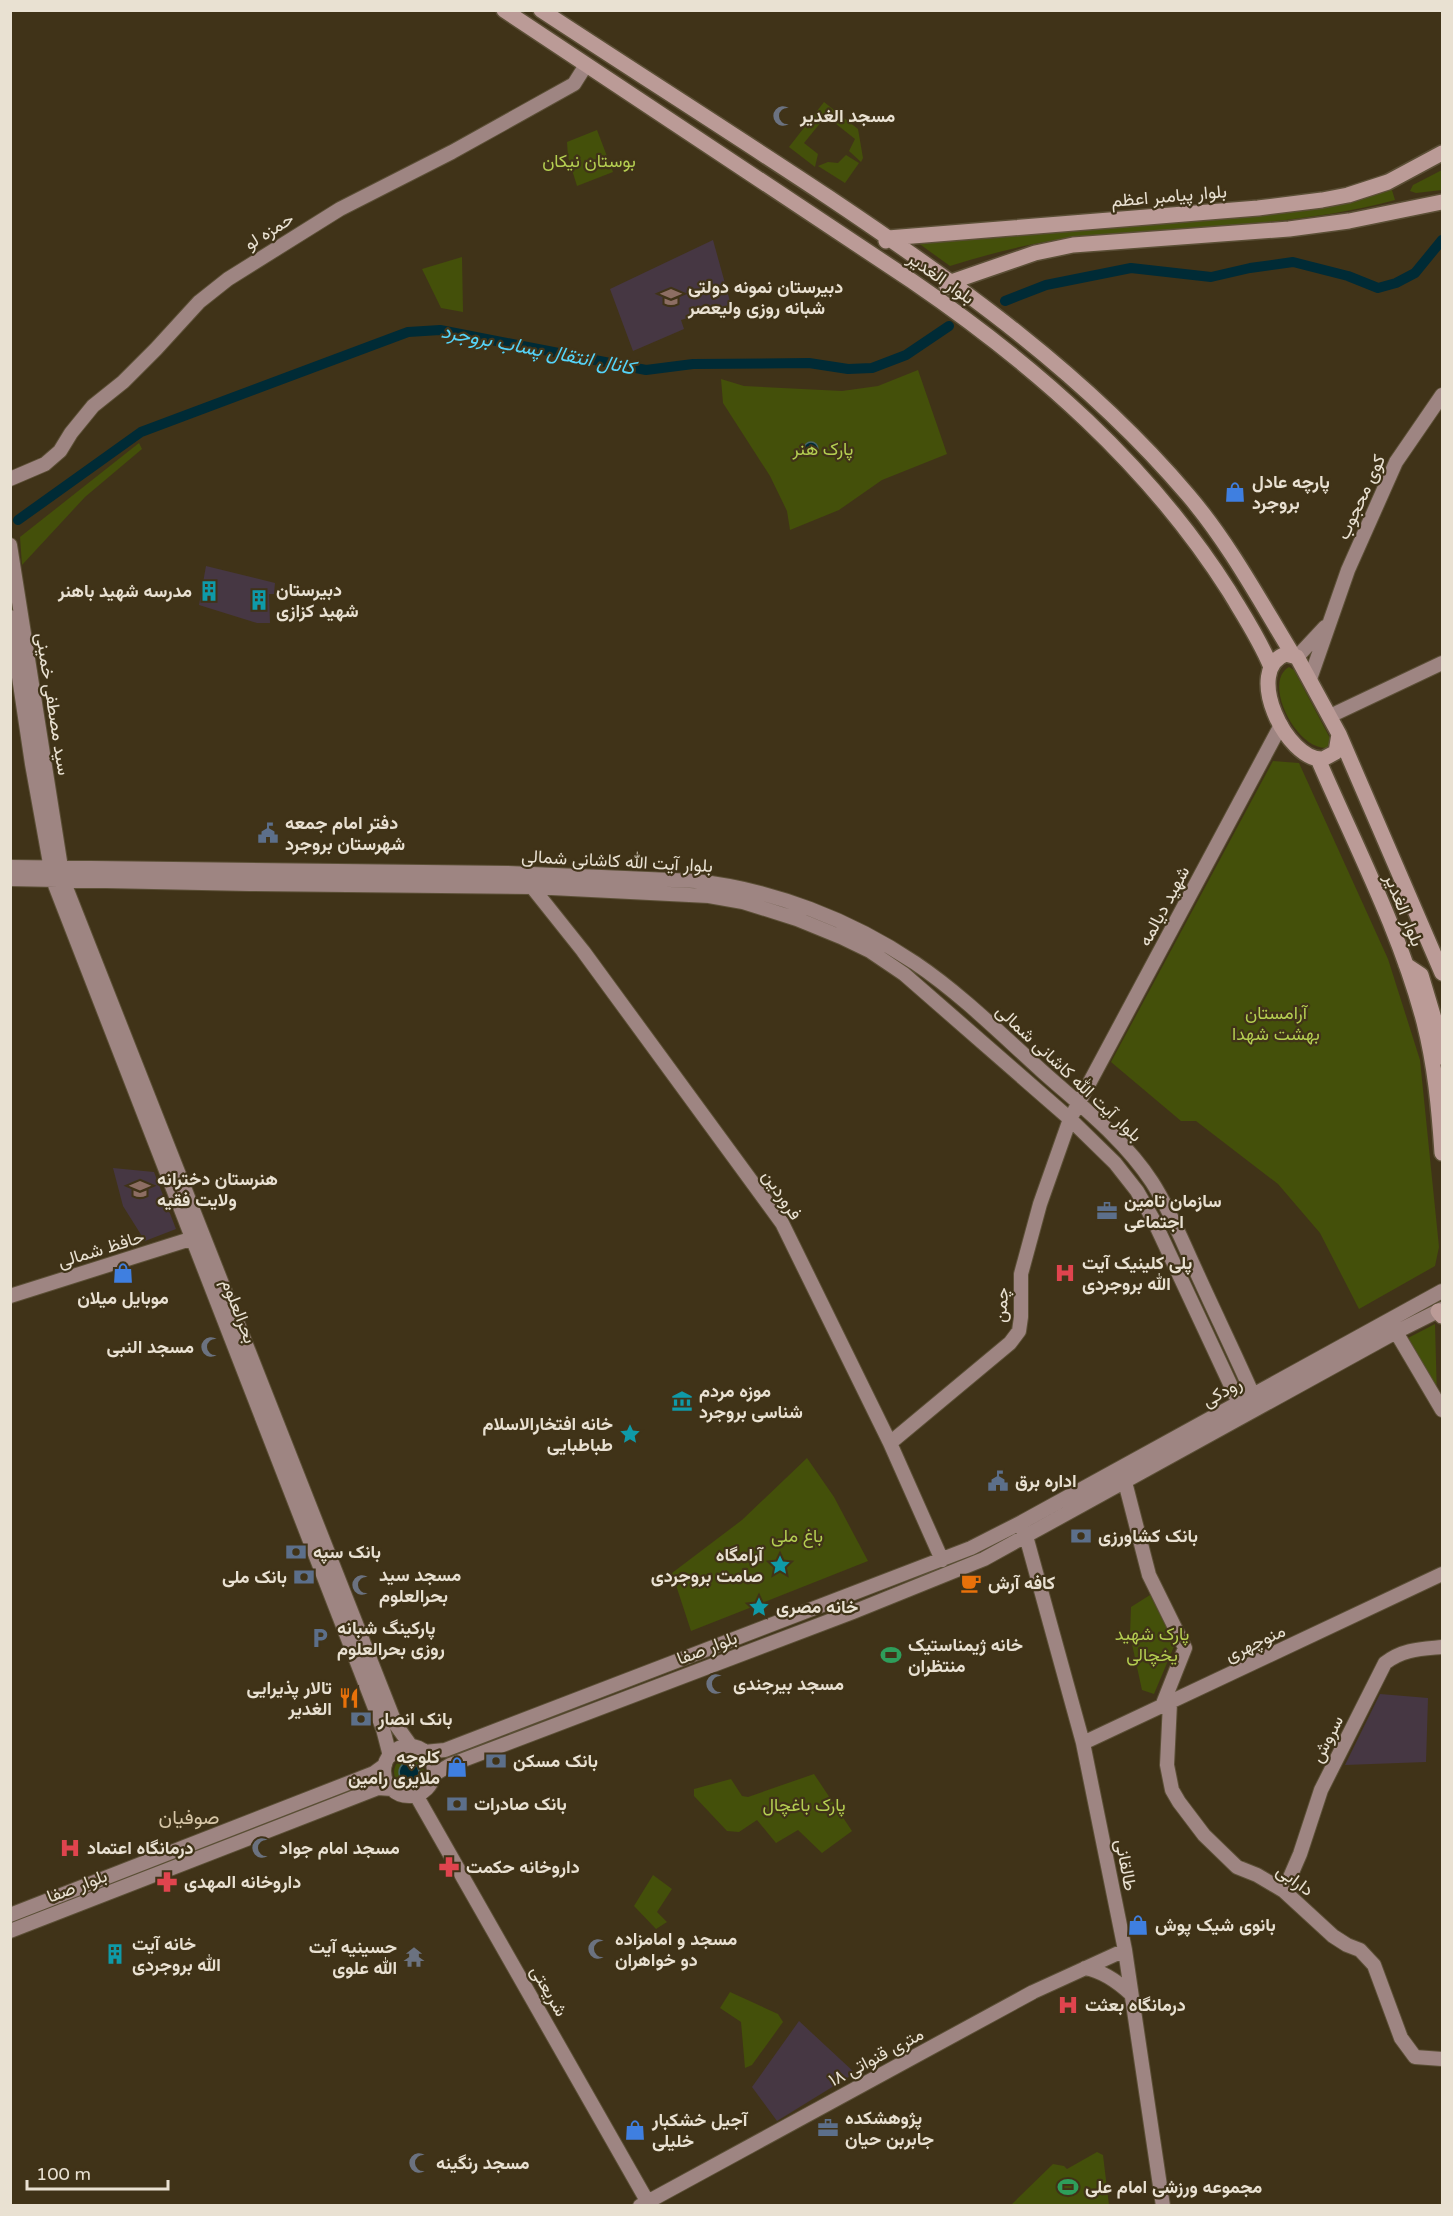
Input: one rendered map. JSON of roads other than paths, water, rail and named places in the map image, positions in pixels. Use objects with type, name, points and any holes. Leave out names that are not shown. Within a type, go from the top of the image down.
[{"type":"main road","name":"بلوار الغدیر","points":[[504,10],[939,300],[1061,395],[1147,483],[1188,531],[1261,642],[1271,667]]},
{"type":"main road","name":"بلوار الغدیر","points":[[541,10],[888,238],[951,282],[1073,377],[1185,492],[1203,514],[1310,679],[1330,716],[1434,954],[1431,973]]},
{"type":"main road","points":[[554,44],[565,26]]},
{"type":"main road","points":[[579,61],[585,39]]},
{"type":"main road","name":"حمزه لو","points":[[10,479],[45,464],[60,452],[71,433],[93,406],[123,382],[198,302],[228,279],[340,209],[445,156],[574,84],[579,61]]},
{"type":"main road","points":[[1423,164],[1443,145]]},
{"type":"main road","name":"بلوار پیامبر اعظم","points":[[888,238],[1298,204],[1366,190],[1388,182],[1443,153]]},
{"type":"main road","points":[[939,300],[951,282],[1035,253],[1073,245],[1289,229],[1349,221],[1443,202]]},
{"type":"main road","points":[[875,256],[888,238]]},
{"type":"main road","name":"کوی محجوب","points":[[1310,679],[1361,538],[1396,462],[1443,395]]},
{"type":"main road","name":"سید مصطفی خمینی","points":[[10,545],[57,874]]},
{"type":"main road","name":"سید مصطفی خمینی","points":[[10,617],[32,764],[57,874]]},
{"type":"main road","points":[[1329,623],[1295,656],[1283,655],[1278,658],[1271,667],[1268,686],[1270,699],[1281,725],[1306,755],[1318,759],[1328,758],[1336,752],[1339,734]]},
{"type":"main road","points":[[1330,716],[1443,663]]},
{"type":"main road","name":"شهید دیالمه","points":[[1070,1119],[1281,725]]},
{"type":"main road","name":"بلوار الغدیر","points":[[1318,759],[1406,965],[1419,1005],[1432,1057],[1443,1153]]},
{"type":"main road","points":[[10,867],[57,874]]},
{"type":"main road","points":[[10,879],[57,874]]},
{"type":"main road","name":"بلوار آیت الله کاشانی شمالی","points":[[57,874],[718,884],[763,894],[825,916],[868,936],[916,964],[973,1010],[1126,1148],[1153,1183],[1183,1241],[1253,1395],[1252,1412]]},
{"type":"main road","name":"بحرالعلوم","points":[[57,874],[198,1237],[383,1730],[387,1760]]},
{"type":"main road","name":"بلوار آیت الله کاشانی شمالی","points":[[531,881],[725,898],[797,919],[841,937],[870,951],[904,974],[1070,1119],[1115,1162],[1144,1203],[1239,1403],[1252,1412]]},
{"type":"main road","name":"فروردین","points":[[531,881],[782,1223],[890,1443],[942,1560]]},
{"type":"main road","points":[[1406,965],[1431,973]]},
{"type":"main road","points":[[1431,973],[1443,1017]]},
{"type":"main road","points":[[1431,973],[1436,1025],[1443,1057]]},
{"type":"main road","name":"چمن","points":[[890,1443],[1010,1343],[1018,1330],[1021,1317],[1021,1274],[1040,1204],[1070,1119]]},
{"type":"main road","name":"بحرالعلوم","points":[[198,1237],[396,1725],[418,1749]]},
{"type":"main road","name":"حافظ شمالی","points":[[10,1296],[198,1237]]},
{"type":"main road","name":"رودکی","points":[[1019,1524],[1227,1418],[1252,1412],[1277,1390],[1409,1309],[1443,1291]]},
{"type":"main road","points":[[1409,1309],[1416,1314],[1416,1322]]},
{"type":"main road","name":"رودکی","points":[[1026,1536],[1125,1482],[1227,1418],[1239,1403],[1253,1395],[1277,1390],[1441,1312]]},
{"type":"main road","points":[[1396,1332],[1443,1410]]},
{"type":"main road","name":"دارابی","points":[[1125,1482],[1149,1575],[1185,1648],[1166,1705],[1167,1765],[1172,1790],[1204,1835],[1237,1867],[1257,1875],[1284,1891],[1333,1936],[1360,1950],[1374,1965],[1401,2038],[1415,2057],[1443,2059]]},
{"type":"main road","name":"بلوار صفا","points":[[418,1749],[445,1750],[942,1560],[1019,1524]]},
{"type":"main road","name":"طالقانی","points":[[1019,1524],[1026,1536],[1083,1743],[1125,1950],[1163,2205]]},
{"type":"main road","name":"بلوار صفا","points":[[433,1775],[450,1765],[956,1572],[1026,1536]]},
{"type":"main road","name":"منوچهری","points":[[1083,1743],[1443,1574]]},
{"type":"main road","points":[[809,1611],[816,1626]]},
{"type":"main road","name":"سروش","points":[[1284,1891],[1300,1854],[1322,1788],[1385,1663],[1400,1653],[1443,1647]]},
{"type":"main road","points":[[657,1669],[664,1684]]},
{"type":"main road","points":[[605,1689],[611,1703]]},
{"type":"main road","points":[[400,1748],[418,1749],[433,1764],[433,1775],[429,1785],[416,1795],[401,1794],[392,1789],[386,1780],[387,1760],[400,1748]]},
{"type":"main road","name":"بلوار صفا","points":[[10,1915],[374,1773],[387,1760]]},
{"type":"main road","name":"بلوار صفا","points":[[10,1931],[378,1788],[392,1789]]},
{"type":"main road","name":"شریعتی","points":[[416,1795],[646,2204]]},
{"type":"main road","points":[[49,1900],[54,1914]]},
{"type":"main road","name":"۱۸ متری قنواتی","points":[[646,2204],[1033,1992],[1125,1950]]},
{"type":"main road","points":[[1085,1968],[1110,1977],[1131,1994]]},
{"type":"water","points":[[811,442],[816,444],[818,449],[816,454],[811,456],[806,454],[804,449],[806,444]]},
{"type":"water","points":[[405,1762],[413,1762],[419,1768],[419,1776],[413,1782],[405,1782],[399,1776],[399,1768]]},
{"type":"waterway","name":"کانال انتقال پساب بروجرد","points":[[1005,301],[1046,285],[1131,268],[1211,277],[1250,268],[1293,262],[1348,276],[1378,288],[1396,283],[1415,273],[1442,240]]},
{"type":"waterway","name":"کانال انتقال پساب بروجرد","points":[[18,520],[141,432],[408,332],[440,330],[646,370],[693,364],[809,363],[848,369],[872,368],[906,355],[949,326]]},
{"type":"place","name":"مسجد الغدیر","points":[[783,116]]},
{"type":"place","name":"دبیرستان نمونه دولتی شبانه روزی ولیعصر","points":[[671,297]]},
{"type":"place","name":"پارچه عادل بروجرد","points":[[1235,492]]},
{"type":"place","name":"مدرسه شهید باهنر","points":[[209,591]]},
{"type":"place","name":"دبیرستان شهید کزازی","points":[[259,600]]},
{"type":"place","name":"دفتر امام جمعه شهرستان بروجرد","points":[[268,833]]},
{"type":"place","name":"هنرستان دخترانه ولایت فقیه","points":[[140,1189]]},
{"type":"place","name":"سازمان تامین اجتماعی","points":[[1107,1211]]},
{"type":"place","name":"موبایل میلان","points":[[123,1273]]},
{"type":"place","name":"پلی کلینیک آیت الله بروجردی","points":[[1065,1273]]},
{"type":"place","name":"مسجد النبی","points":[[211,1347]]},
{"type":"place","name":"موزه مردم شناسی بروجرد","points":[[682,1401]]},
{"type":"place","name":"خانه افتخارالاسلام طباطبایی","points":[[630,1434]]},
{"type":"place","name":"اداره برق","points":[[998,1481]]},
{"type":"place","name":"بانک کشاورزی","points":[[1081,1536]]},
{"type":"place","name":"بانک سپه","points":[[296,1552]]},
{"type":"place","name":"آرامگاه صامت بروجردی","points":[[780,1565]]},
{"type":"place","name":"بانک ملی","points":[[304,1577]]},
{"type":"place","name":"کافه آرش","points":[[971,1583]]},
{"type":"place","name":"مسجد سید بحرالعلوم","points":[[362,1585]]},
{"type":"place","name":"خانه مصری","points":[[759,1607]]},
{"type":"place","name":"پارکینگ شبانه روزی بحرالعلوم","points":[[320,1638]]},
{"type":"place","name":"خانه ژیمناستیک منتظران","points":[[891,1655]]},
{"type":"place","name":"مسجد بیرجندی","points":[[716,1684]]},
{"type":"place","name":"تالار پذیرایی الغدیر","points":[[349,1698]]},
{"type":"place","name":"بانک انصار","points":[[361,1719]]},
{"type":"place","name":"بانک مسکن","points":[[496,1761]]},
{"type":"place","name":"کلوچه ملایری رامین","points":[[457,1767]]},
{"type":"place","name":"بانک صادرات","points":[[457,1804]]},
{"type":"place","name":"درمانگاه اعتماد","points":[[70,1848]]},
{"type":"place","name":"مسجد امام جواد","points":[[262,1848]]},
{"type":"place","name":"داروخانه حکمت","points":[[449,1867]]},
{"type":"place","name":"داروخانه المهدی","points":[[167,1882]]},
{"type":"place","name":"بانوی شیک پوش","points":[[1138,1925]]},
{"type":"place","name":"مسجد و امامزاده دو خواهران","points":[[598,1949]]},
{"type":"place","name":"خانه آیت الله بروجردی","points":[[115,1954]]},
{"type":"place","name":"حسینیه آیت الله علوی","points":[[414,1957]]},
{"type":"place","name":"درمانگاه بعثت","points":[[1068,2005]]},
{"type":"place","name":"پژوهشکده جابربن حیان","points":[[828,2128]]},
{"type":"place","name":"آجیل خشکبار خلیلی","points":[[635,2130]]},
{"type":"place","name":"مسجد رنگینه","points":[[419,2163]]},
{"type":"place","name":"مجموعه ورزشی امام علی","points":[[1068,2187]]},
{"type":"district","name":"صوفیان","points":[[189,1818]]},
{"type":"park label","name":"بوستان نیکان","points":[[589,161]]},
{"type":"park label","name":"پارک هنر","points":[[823,449]]},
{"type":"park label","name":"آرامستان بهشت شهدا","points":[[1276,1023]]},
{"type":"park label","name":"باغ ملی","points":[[797,1536]]},
{"type":"park label","name":"پارک شهید یخچالی","points":[[1152,1644]]},
{"type":"park label","name":"پارک باغچال","points":[[804,1805]]}]
